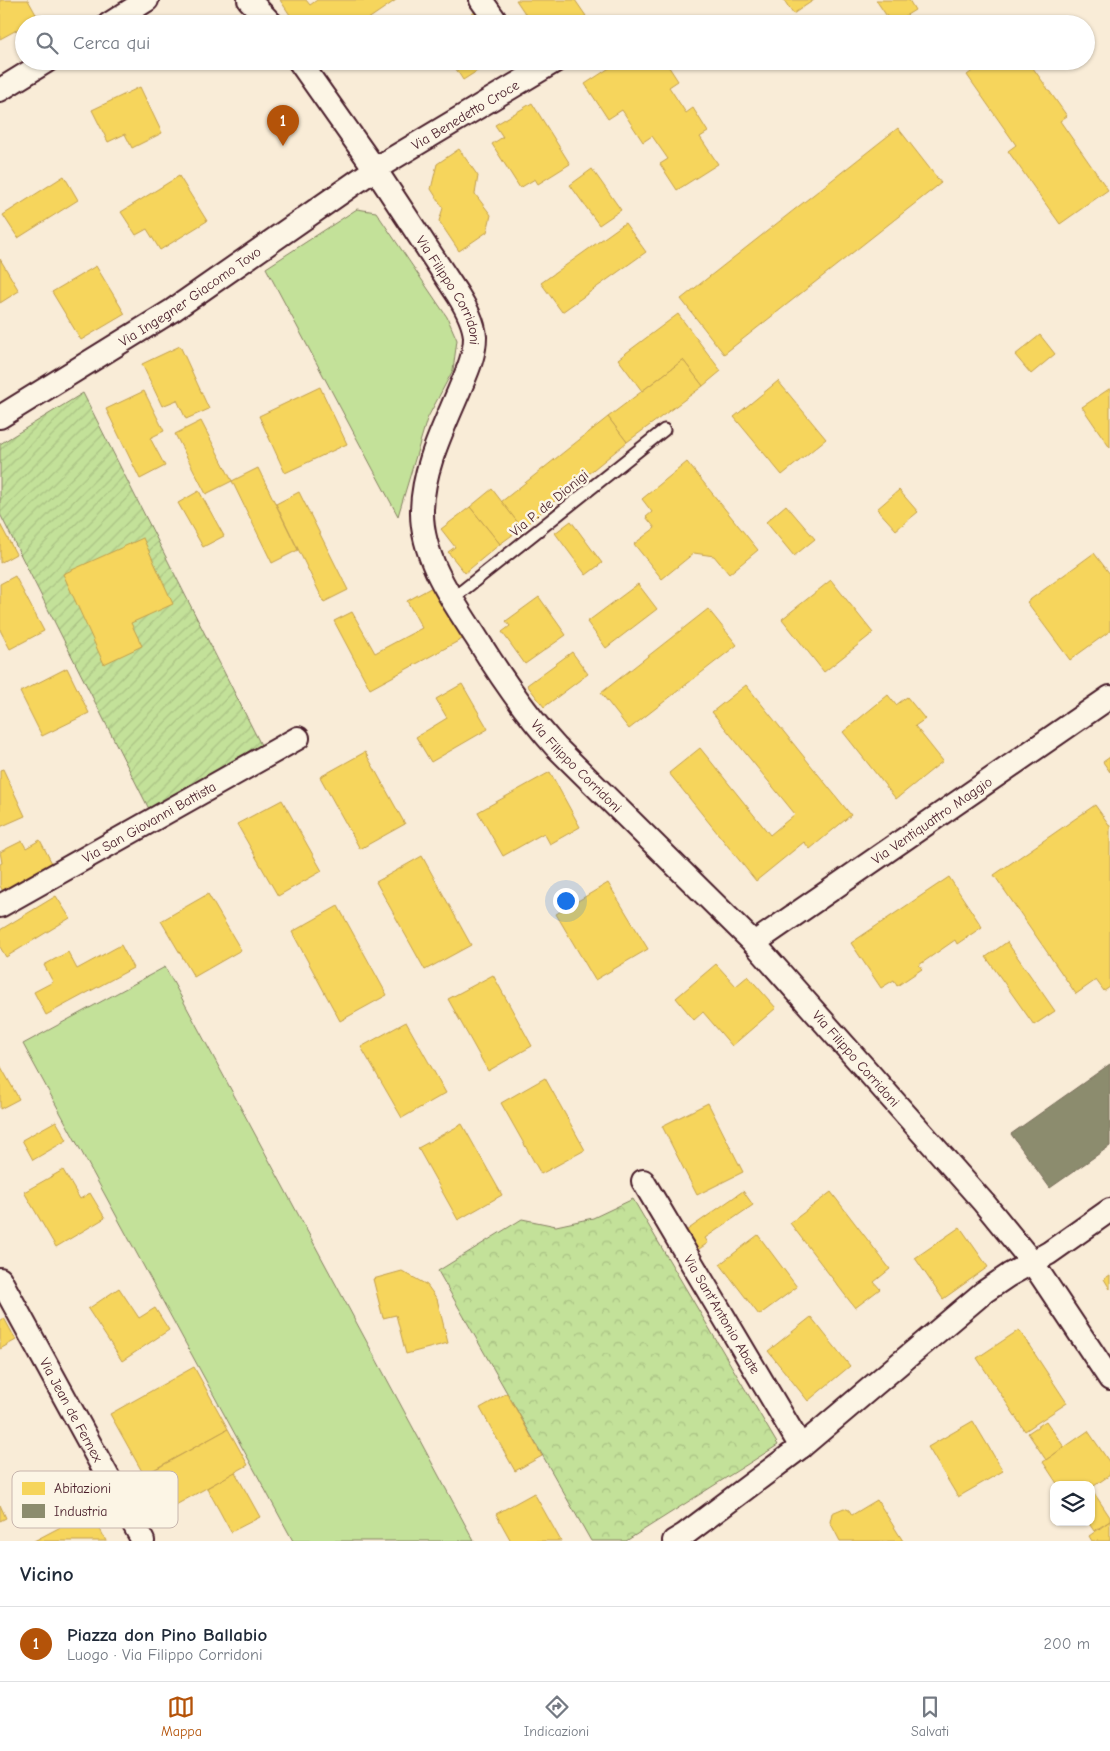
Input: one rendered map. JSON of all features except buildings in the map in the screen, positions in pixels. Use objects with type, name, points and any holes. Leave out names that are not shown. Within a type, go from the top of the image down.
[{"type":"street","points":[[249,0],[263,15]]},
{"type":"street","points":[[481,0],[492,15]]},
{"type":"street","points":[[120,15],[138,2]]},
{"type":"street","points":[[0,90],[32,70]]},
{"type":"street","name":"Via Filippo Corridoni","points":[[305,70],[375,169],[470,317],[475,336],[474,351],[434,451],[423,497],[422,512],[425,536],[433,562],[452,599],[511,692],[535,724],[754,943],[984,1203],[1032,1262],[1110,1379]]},
{"type":"street","name":"Via Benedetto Croce","points":[[375,169],[525,70]]},
{"type":"street","name":"Via Ingegner Giacomo Tovo","points":[[0,417],[173,310],[375,169]]},
{"type":"street","name":"Via Ventiquattro Maggio","points":[[754,943],[1110,697]]},
{"type":"street","name":"Via San Giovanni Battista","points":[[0,906],[298,738]]},
{"type":"street","name":"Via Sant'Antonio Abate","points":[[643,1180],[801,1447]]},
{"type":"street","points":[[674,1541],[801,1447],[984,1292],[1009,1274],[1049,1253],[1110,1210]]},
{"type":"street","name":"Via Jean de Fernex","points":[[0,1279],[105,1471]]},
{"type":"street","name":"Via Jean de Fernex","points":[[136,1528],[143,1541]]},
{"type":"lane","name":"Via P. de Dionigi","points":[[452,599],[664,430]]},
{"type":"green space","points":[[357,209],[376,212],[447,317],[457,340],[453,370],[427,419],[398,516],[266,268]]},
{"type":"green space","points":[[83,393],[261,745],[149,809],[0,514],[0,444]]},
{"type":"green space","points":[[165,967],[474,1541],[293,1541],[23,1044]]},
{"type":"green space","points":[[633,1199],[778,1445],[626,1541],[591,1541],[438,1271],[522,1219],[556,1226],[593,1218]]},
{"type":"place","name":"Piazza don Pino Ballabio","points":[[283,146]]}]
